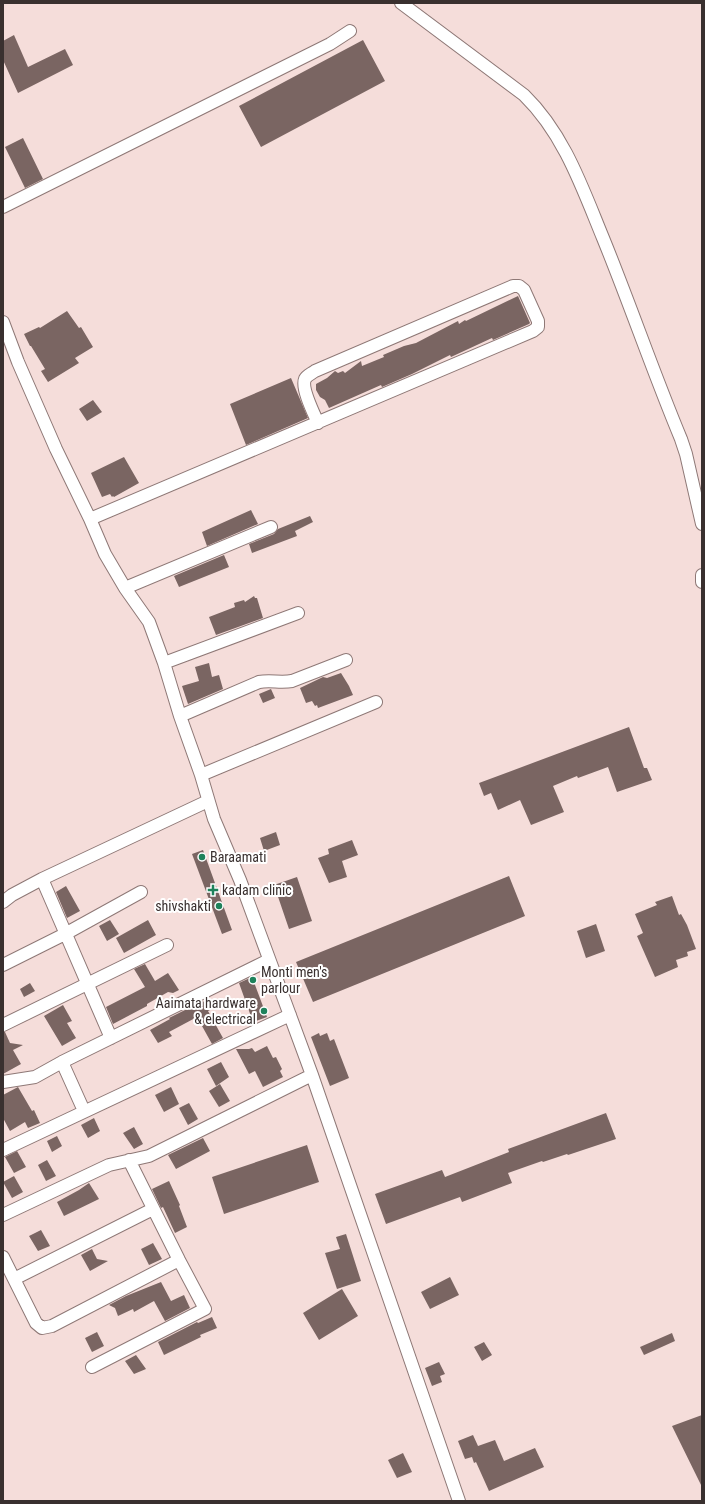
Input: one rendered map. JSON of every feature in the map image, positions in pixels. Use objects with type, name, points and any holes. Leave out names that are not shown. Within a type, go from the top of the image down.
[{"type":"street","points":[[401,3],[524,95],[538,109],[560,143],[588,200],[681,439],[686,454],[702,524]]},
{"type":"street","points":[[3,207],[330,44],[350,31]]},
{"type":"street","points":[[90,519],[318,423],[533,331],[538,327],[538,321],[524,290],[519,286],[513,286],[315,371],[307,376],[304,381],[304,388],[318,423]]},
{"type":"street","points":[[3,322],[18,362],[56,449],[90,519],[105,554],[124,588],[149,622],[201,775],[214,819],[240,880],[312,1074],[458,1501]]},
{"type":"street","points":[[124,588],[271,526]]},
{"type":"street","points":[[702,575],[702,582]]},
{"type":"street","points":[[164,663],[298,613]]},
{"type":"street","points":[[180,716],[260,682],[292,681],[346,660]]},
{"type":"street","points":[[201,775],[376,702]]},
{"type":"street","points":[[3,902],[12,895],[42,879],[208,801]]},
{"type":"street","points":[[42,879],[111,1038]]},
{"type":"street","points":[[3,964],[65,934],[141,892]]},
{"type":"street","points":[[3,1025],[167,946]]},
{"type":"street","points":[[3,1082],[34,1076],[270,960]]},
{"type":"street","points":[[3,1150],[290,1015]]},
{"type":"street","points":[[62,1062],[84,1111]]},
{"type":"street","points":[[3,1214],[109,1165],[149,1156],[312,1074]]},
{"type":"street","points":[[92,1367],[205,1309],[129,1160]]},
{"type":"street","points":[[14,1279],[153,1209]]},
{"type":"street","points":[[3,1257],[6,1269],[14,1279],[36,1323],[42,1328],[52,1326],[179,1260]]},
{"type":"building","points":[[14,35],[28,67],[65,49],[73,65],[18,93],[3,60],[3,41]]},
{"type":"building","points":[[363,40],[385,81],[261,147],[239,106]]},
{"type":"building","points":[[23,138],[43,179],[25,188],[5,147]]},
{"type":"building","points":[[518,296],[530,323],[529,324],[493,340],[492,338],[451,357],[450,355],[412,374],[382,387],[381,385],[329,408],[325,400],[320,397],[316,390],[316,384],[327,378],[335,371],[338,373],[343,371],[345,373],[361,361],[362,366],[384,357],[383,355],[404,346],[416,343],[458,321],[459,324]]},
{"type":"building","points":[[67,311],[79,328],[81,327],[93,347],[75,358],[79,363],[48,382],[41,371],[45,369],[24,334],[39,327],[40,328]]},
{"type":"building","points":[[291,378],[308,418],[246,445],[230,404]]},
{"type":"building","points":[[93,400],[102,412],[87,421],[79,409]]},
{"type":"building","points":[[124,457],[139,483],[114,497],[110,494],[102,497],[91,473]]},
{"type":"building","points":[[251,510],[258,524],[207,546],[202,532]]},
{"type":"building","points":[[310,516],[313,522],[295,531],[297,536],[252,553],[249,544],[274,534],[278,529]]},
{"type":"building","points":[[224,555],[229,567],[179,587],[174,576]]},
{"type":"building","points":[[254,596],[257,598],[263,618],[216,635],[209,617],[235,607],[234,603],[244,600],[245,602]]},
{"type":"building","points":[[209,663],[212,677],[219,675],[223,689],[188,704],[182,686],[199,681],[195,667]]},
{"type":"building","points":[[341,673],[353,695],[318,708],[312,701],[306,703],[300,688],[323,677],[327,678]]},
{"type":"building","points":[[271,689],[275,698],[263,703],[259,694]]},
{"type":"building","points":[[629,727],[644,768],[647,768],[652,780],[617,792],[608,767],[578,778],[577,776],[553,786],[564,812],[531,825],[520,800],[498,810],[491,793],[484,796],[479,783]]},
{"type":"building","points":[[276,832],[280,845],[264,851],[260,838]]},
{"type":"building","points":[[352,840],[358,855],[342,861],[347,877],[329,883],[318,858],[329,854],[328,849]]},
{"type":"building","points":[[203,850],[232,930],[222,934],[192,854]]},
{"type":"building","points":[[509,876],[525,916],[313,1002],[296,962]]},
{"type":"building","points":[[297,877],[312,921],[289,929],[274,885]]},
{"type":"building","points":[[66,886],[80,911],[67,918],[56,892]]},
{"type":"building","points":[[672,896],[679,915],[681,914],[687,925],[696,949],[687,952],[688,956],[676,960],[678,967],[655,977],[637,936],[643,933],[635,914],[657,905],[655,902]]},
{"type":"building","points":[[110,920],[119,934],[107,941],[99,926]]},
{"type":"building","points":[[148,920],[156,935],[124,953],[116,938]]},
{"type":"building","points":[[596,924],[605,951],[586,958],[577,931]]},
{"type":"building","points":[[145,964],[155,981],[168,973],[179,990],[173,993],[168,992],[147,1004],[147,1006],[113,1024],[106,1007],[145,987],[134,969]]},
{"type":"building","points":[[252,977],[267,1017],[253,1022],[239,983]]},
{"type":"building","points":[[30,983],[35,991],[24,997],[20,989]]},
{"type":"building","points":[[203,1001],[210,1010],[208,1011],[223,1038],[212,1044],[197,1017],[169,1032],[172,1036],[158,1043],[150,1030],[170,1019],[169,1018]]},
{"type":"building","points":[[63,1005],[72,1021],[67,1023],[76,1038],[62,1046],[44,1016]]},
{"type":"building","points":[[3,1032],[5,1032],[10,1043],[23,1045],[13,1050],[21,1064],[3,1074]]},
{"type":"building","points":[[319,1033],[320,1036],[327,1033],[330,1041],[334,1039],[349,1078],[330,1086],[311,1037]]},
{"type":"building","points":[[267,1046],[273,1058],[276,1057],[282,1069],[280,1071],[283,1077],[263,1087],[255,1071],[249,1074],[236,1049],[252,1048],[255,1052]]},
{"type":"building","points":[[221,1062],[229,1077],[216,1086],[207,1069]]},
{"type":"building","points":[[220,1084],[230,1101],[219,1107],[209,1091]]},
{"type":"building","points":[[18,1087],[32,1111],[34,1110],[40,1123],[28,1128],[25,1122],[10,1131],[3,1118],[3,1095]]},
{"type":"building","points":[[171,1087],[179,1104],[164,1112],[155,1095]]},
{"type":"building","points":[[189,1103],[198,1119],[188,1125],[179,1108]]},
{"type":"building","points":[[606,1113],[616,1139],[568,1155],[542,1161],[508,1173],[512,1183],[462,1202],[460,1197],[386,1224],[375,1194],[442,1170],[445,1177],[509,1152],[508,1149]]},
{"type":"building","points":[[94,1118],[100,1131],[88,1138],[81,1125]]},
{"type":"building","points":[[134,1127],[143,1144],[134,1149],[123,1133]]},
{"type":"building","points":[[57,1136],[62,1146],[52,1152],[47,1141]]},
{"type":"building","points":[[203,1138],[210,1151],[176,1169],[168,1155]]},
{"type":"building","points":[[307,1145],[319,1182],[224,1214],[212,1177]]},
{"type":"building","points":[[17,1151],[26,1167],[14,1173],[5,1157]]},
{"type":"building","points":[[47,1160],[56,1176],[46,1181],[38,1165]]},
{"type":"building","points":[[14,1176],[23,1192],[12,1198],[3,1182]]},
{"type":"building","points":[[169,1181],[180,1205],[179,1206],[187,1227],[175,1233],[163,1207],[161,1208],[152,1189]]},
{"type":"building","points":[[89,1183],[99,1199],[64,1216],[57,1202]]},
{"type":"building","points":[[41,1230],[50,1246],[38,1251],[29,1236]]},
{"type":"building","points":[[346,1234],[361,1281],[337,1289],[325,1253],[340,1249],[336,1237]]},
{"type":"building","points":[[153,1243],[162,1259],[149,1265],[141,1249]]},
{"type":"building","points":[[92,1249],[97,1259],[108,1261],[90,1271],[81,1255]]},
{"type":"building","points":[[450,1277],[459,1295],[430,1309],[421,1292]]},
{"type":"building","points":[[161,1282],[171,1301],[184,1295],[190,1308],[165,1321],[154,1301],[134,1312],[133,1309],[118,1316],[115,1308],[109,1305],[126,1296]]},
{"type":"building","points":[[342,1289],[358,1316],[319,1340],[303,1313]]},
{"type":"building","points":[[212,1317],[217,1328],[200,1335],[201,1337],[164,1355],[158,1342],[197,1322],[198,1323]]},
{"type":"building","points":[[97,1332],[104,1346],[92,1352],[85,1338]]},
{"type":"building","points":[[672,1333],[675,1341],[644,1355],[640,1347]]},
{"type":"building","points":[[484,1342],[492,1355],[482,1361],[474,1347]]},
{"type":"building","points":[[136,1355],[146,1369],[134,1374],[125,1361]]},
{"type":"building","points":[[439,1362],[445,1374],[440,1376],[442,1382],[432,1386],[425,1368]]},
{"type":"building","points":[[702,1415],[702,1487],[672,1426]]},
{"type":"building","points":[[473,1435],[478,1446],[495,1440],[504,1461],[535,1448],[544,1467],[489,1491],[476,1462],[474,1463],[472,1457],[465,1459],[458,1441]]},
{"type":"building","points":[[403,1453],[412,1472],[397,1478],[388,1460]]},
{"type":"place","name":"Baraamati","points":[[202,857]]},
{"type":"place","name":"kadam clinic","points":[[213,890]]},
{"type":"place","name":"shivshakti","points":[[219,906]]},
{"type":"place","name":"Monti men's parlour","points":[[253,980]]},
{"type":"place","name":"Aaimata hardware & electrical","points":[[264,1011]]}]
